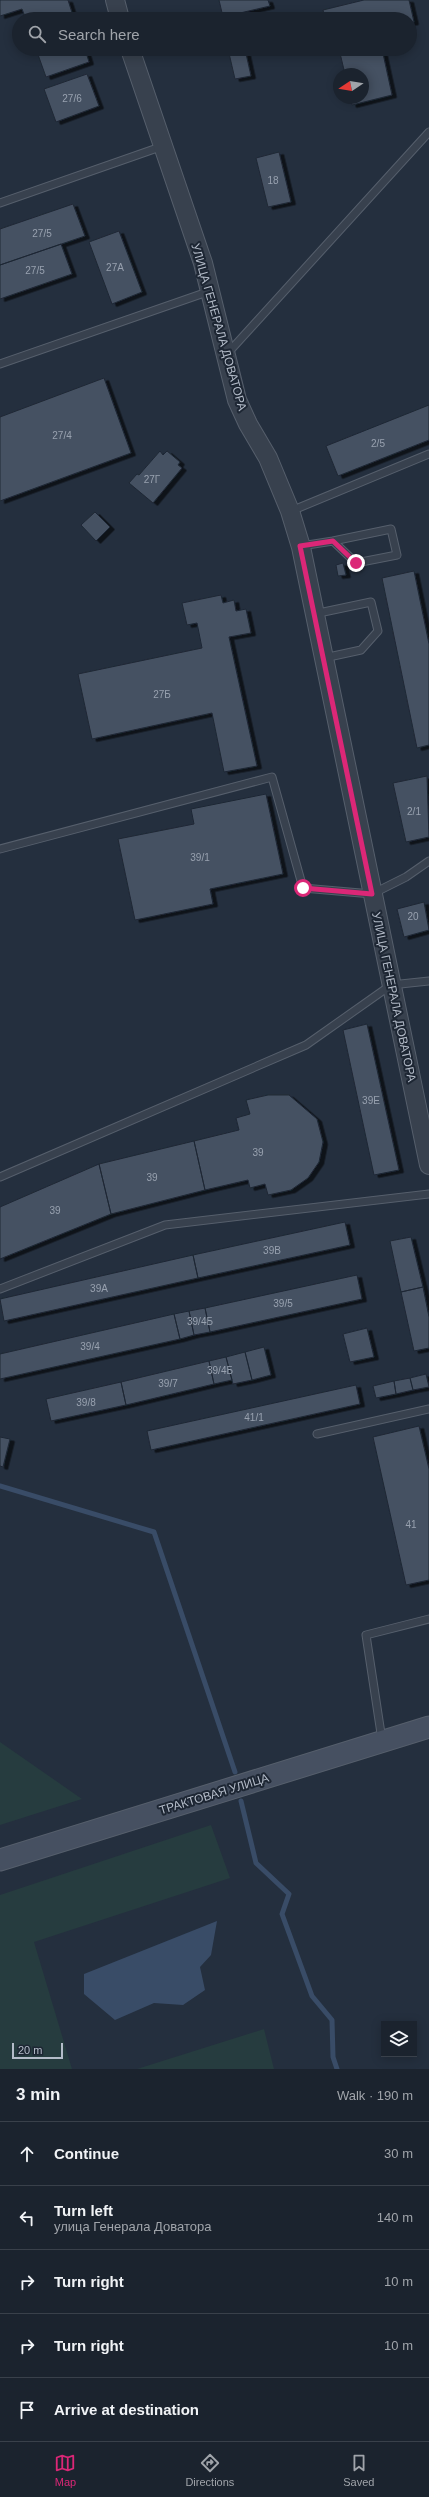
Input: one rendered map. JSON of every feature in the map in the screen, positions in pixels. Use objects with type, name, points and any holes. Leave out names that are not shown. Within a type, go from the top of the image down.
[{"type":"main road","name":"ТРАКТОВАЯ УЛИЦА","points":[[0,1860],[429,1727]]},
{"type":"street","points":[[115,0],[118,12]]},
{"type":"street","name":"УЛИЦА ГЕНЕРАЛА ДОВАТОРА","points":[[132,56],[202,263],[237,400],[248,424],[268,458],[290,511],[300,546],[429,1165]]},
{"type":"lane","points":[[226,355],[429,132]]},
{"type":"lane","points":[[0,203],[163,146]]},
{"type":"lane","points":[[0,364],[210,291]]},
{"type":"lane","points":[[290,511],[429,454]]},
{"type":"lane","points":[[300,546],[391,529],[396,555],[356,563],[333,541]]},
{"type":"lane","points":[[314,614],[371,602],[378,631],[361,650],[323,658]]},
{"type":"lane","points":[[0,849],[272,777],[303,888],[372,894],[406,878],[429,862]]},
{"type":"lane","points":[[0,1177],[306,1046],[391,984],[429,981]]},
{"type":"lane","points":[[0,1289],[165,1225],[429,1194]]},
{"type":"lane","points":[[317,1434],[429,1409]]},
{"type":"lane","points":[[382,1742],[366,1635],[429,1620]]},
{"type":"green space","points":[[0,1742],[82,1799],[0,1825]]},
{"type":"green space","points":[[211,1825],[230,1878],[34,1942],[72,2069],[0,2069],[0,1895]]},
{"type":"green space","points":[[264,2029],[274,2069],[137,2069]]},
{"type":"water","points":[[217,1921],[211,1955],[200,1967],[205,1990],[183,2005],[154,2003],[115,2020],[84,1994],[84,1974]]},
{"type":"building","points":[[0,0],[68,0],[72,12],[23,12],[22,9],[0,16]]},
{"type":"building","points":[[219,0],[268,0],[270,6],[244,12],[222,12]]},
{"type":"building","points":[[364,0],[409,0],[412,12],[323,12],[323,10]]},
{"type":"building","points":[[38,56],[87,56],[89,62],[46,77]]},
{"type":"building","points":[[230,56],[247,56],[251,76],[235,79]]},
{"type":"building","points":[[341,56],[384,56],[392,95],[369,101],[369,68],[344,68]]},
{"type":"building","points":[[87,74],[99,106],[56,122],[44,89]]},
{"type":"building","points":[[279,152],[291,202],[268,207],[256,158]]},
{"type":"building","points":[[73,204],[85,236],[0,265],[0,229]]},
{"type":"building","points":[[119,231],[142,292],[112,304],[89,242]]},
{"type":"building","points":[[61,244],[72,274],[0,299],[0,265]]},
{"type":"building","points":[[104,378],[131,453],[0,501],[0,417]]},
{"type":"building","points":[[429,405],[429,440],[338,476],[326,446]]},
{"type":"building","points":[[160,451],[163,455],[167,451],[180,462],[178,465],[182,468],[153,503],[129,483],[137,474],[139,475]]},
{"type":"building","points":[[95,512],[110,527],[96,541],[81,525]]},
{"type":"building","points":[[343,563],[346,575],[338,576],[336,565]]},
{"type":"building","points":[[414,571],[429,644],[429,745],[417,748],[382,578]]},
{"type":"building","points":[[221,595],[223,603],[234,600],[236,611],[246,609],[251,633],[229,637],[257,766],[224,772],[212,713],[92,739],[78,674],[202,648],[197,623],[187,625],[182,603]]},
{"type":"building","points":[[427,776],[429,837],[406,842],[393,783]]},
{"type":"building","points":[[266,794],[283,874],[210,889],[213,904],[135,920],[118,839],[194,824],[191,809]]},
{"type":"building","points":[[424,902],[429,930],[404,937],[397,909]]},
{"type":"building","points":[[367,1024],[399,1170],[374,1175],[343,1030]]},
{"type":"building","points":[[268,1095],[289,1095],[317,1119],[323,1142],[319,1162],[308,1178],[291,1190],[268,1195],[265,1184],[250,1188],[248,1180],[205,1190],[194,1141],[239,1130],[236,1118],[250,1114],[246,1100]]},
{"type":"building","points":[[194,1141],[205,1190],[111,1214],[99,1164]]},
{"type":"building","points":[[99,1164],[111,1214],[0,1259],[0,1207]]},
{"type":"building","points":[[345,1222],[350,1245],[198,1278],[193,1255]]},
{"type":"building","points":[[411,1237],[423,1287],[401,1292],[390,1241]]},
{"type":"building","points":[[193,1255],[198,1278],[4,1321],[0,1299]]},
{"type":"building","points":[[357,1275],[362,1299],[210,1332],[205,1308]]},
{"type":"building","points":[[423,1287],[429,1317],[429,1348],[414,1351],[401,1292]]},
{"type":"building","points":[[205,1308],[210,1332],[194,1335],[189,1311]]},
{"type":"building","points":[[189,1311],[194,1335],[180,1339],[174,1314]]},
{"type":"building","points":[[174,1314],[180,1339],[0,1379],[0,1354]]},
{"type":"building","points":[[367,1328],[374,1357],[350,1362],[343,1334]]},
{"type":"building","points":[[264,1347],[271,1375],[252,1380],[245,1352]]},
{"type":"building","points":[[245,1352],[252,1380],[233,1384],[226,1357]]},
{"type":"building","points":[[226,1357],[232,1380],[214,1384],[209,1361]]},
{"type":"building","points":[[209,1361],[214,1384],[126,1405],[121,1382]]},
{"type":"building","points":[[426,1374],[429,1387],[413,1390],[410,1378]]},
{"type":"building","points":[[410,1378],[413,1390],[396,1394],[394,1381]]},
{"type":"building","points":[[394,1381],[396,1394],[376,1398],[373,1386]]},
{"type":"building","points":[[121,1382],[126,1405],[51,1421],[46,1399]]},
{"type":"building","points":[[356,1385],[360,1404],[151,1450],[147,1431]]},
{"type":"building","points":[[419,1426],[429,1469],[429,1580],[406,1585],[373,1437]]},
{"type":"building","points":[[0,1437],[10,1439],[3,1467],[0,1466]]},
{"type":"waterway","points":[[0,1486],[154,1532],[235,1772]]},
{"type":"waterway","points":[[241,1801],[256,1863],[289,1894],[282,1914],[312,1996],[332,2020],[333,2057],[337,2069]]},
{"type":"route","points":[[303,888],[372,894],[300,546],[333,541],[356,563]]}]
